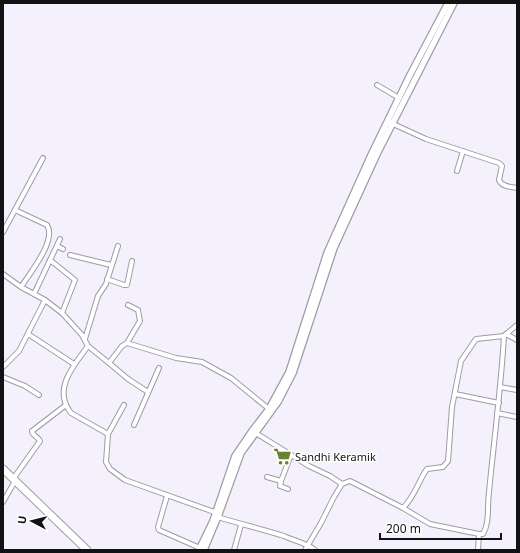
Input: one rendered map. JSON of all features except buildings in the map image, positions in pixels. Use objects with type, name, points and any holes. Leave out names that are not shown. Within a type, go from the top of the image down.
[{"type":"highway","points":[[3,469],[88,550]]},
{"type":"street","points":[[253,432],[278,402],[293,373],[331,255],[377,154],[399,98],[448,3]]},
{"type":"street","points":[[167,496],[158,527],[159,530],[201,549],[218,515],[234,466],[253,432],[269,409],[292,365],[326,254],[390,122],[454,3]]},
{"type":"street","points":[[377,85],[399,98]]},
{"type":"street","points":[[390,122],[426,139],[499,162],[502,166],[499,180],[500,182],[502,184],[517,188]]},
{"type":"street","points":[[458,171],[463,151]]},
{"type":"street","points":[[3,232],[43,158]]},
{"type":"street","points":[[15,210],[47,225],[50,233],[47,246],[21,287]]},
{"type":"street","points":[[34,294],[60,239]]},
{"type":"street","points":[[57,246],[63,249]]},
{"type":"street","points":[[85,338],[98,296],[106,284],[111,264],[118,246]]},
{"type":"street","points":[[70,255],[111,264]]},
{"type":"street","points":[[50,260],[75,280],[62,313]]},
{"type":"street","points":[[107,279],[127,285],[132,261]]},
{"type":"street","points":[[3,274],[21,287],[45,300],[62,313],[85,338],[88,346],[128,379],[148,392]]},
{"type":"street","points":[[3,367],[17,353],[45,300]]},
{"type":"street","points":[[109,363],[122,346],[127,343],[140,321],[138,310],[128,305]]},
{"type":"street","points":[[305,550],[342,484],[350,481],[403,508],[430,524],[483,534],[487,522],[488,495],[502,378],[505,335],[517,324]]},
{"type":"street","points":[[28,334],[74,364]]},
{"type":"street","points":[[403,508],[410,501],[427,469],[443,467],[447,464],[455,394],[461,361],[475,340],[505,335],[517,340]]},
{"type":"street","points":[[127,343],[176,358],[202,362],[231,378],[269,409]]},
{"type":"street","points":[[88,346],[68,373],[64,390],[66,405],[71,413],[108,434]]},
{"type":"street","points":[[134,425],[159,368]]},
{"type":"street","points":[[3,377],[25,386],[39,395]]},
{"type":"street","points":[[500,387],[517,390]]},
{"type":"street","points":[[455,394],[499,403]]},
{"type":"street","points":[[3,502],[14,480],[40,441],[32,434],[32,431],[66,405]]},
{"type":"street","points":[[124,405],[108,434],[106,462],[110,469],[125,480],[242,525],[266,530],[308,544],[315,550]]},
{"type":"street","points":[[497,413],[517,417]]},
{"type":"street","points":[[253,432],[342,484]]},
{"type":"street","points":[[288,489],[280,486],[291,455]]},
{"type":"street","points":[[267,477],[281,481]]},
{"type":"street","points":[[234,550],[242,525]]},
{"type":"street","points":[[478,550],[479,534]]},
{"type":"place","name":"Sandhi Keramik","points":[[282,457]]}]
